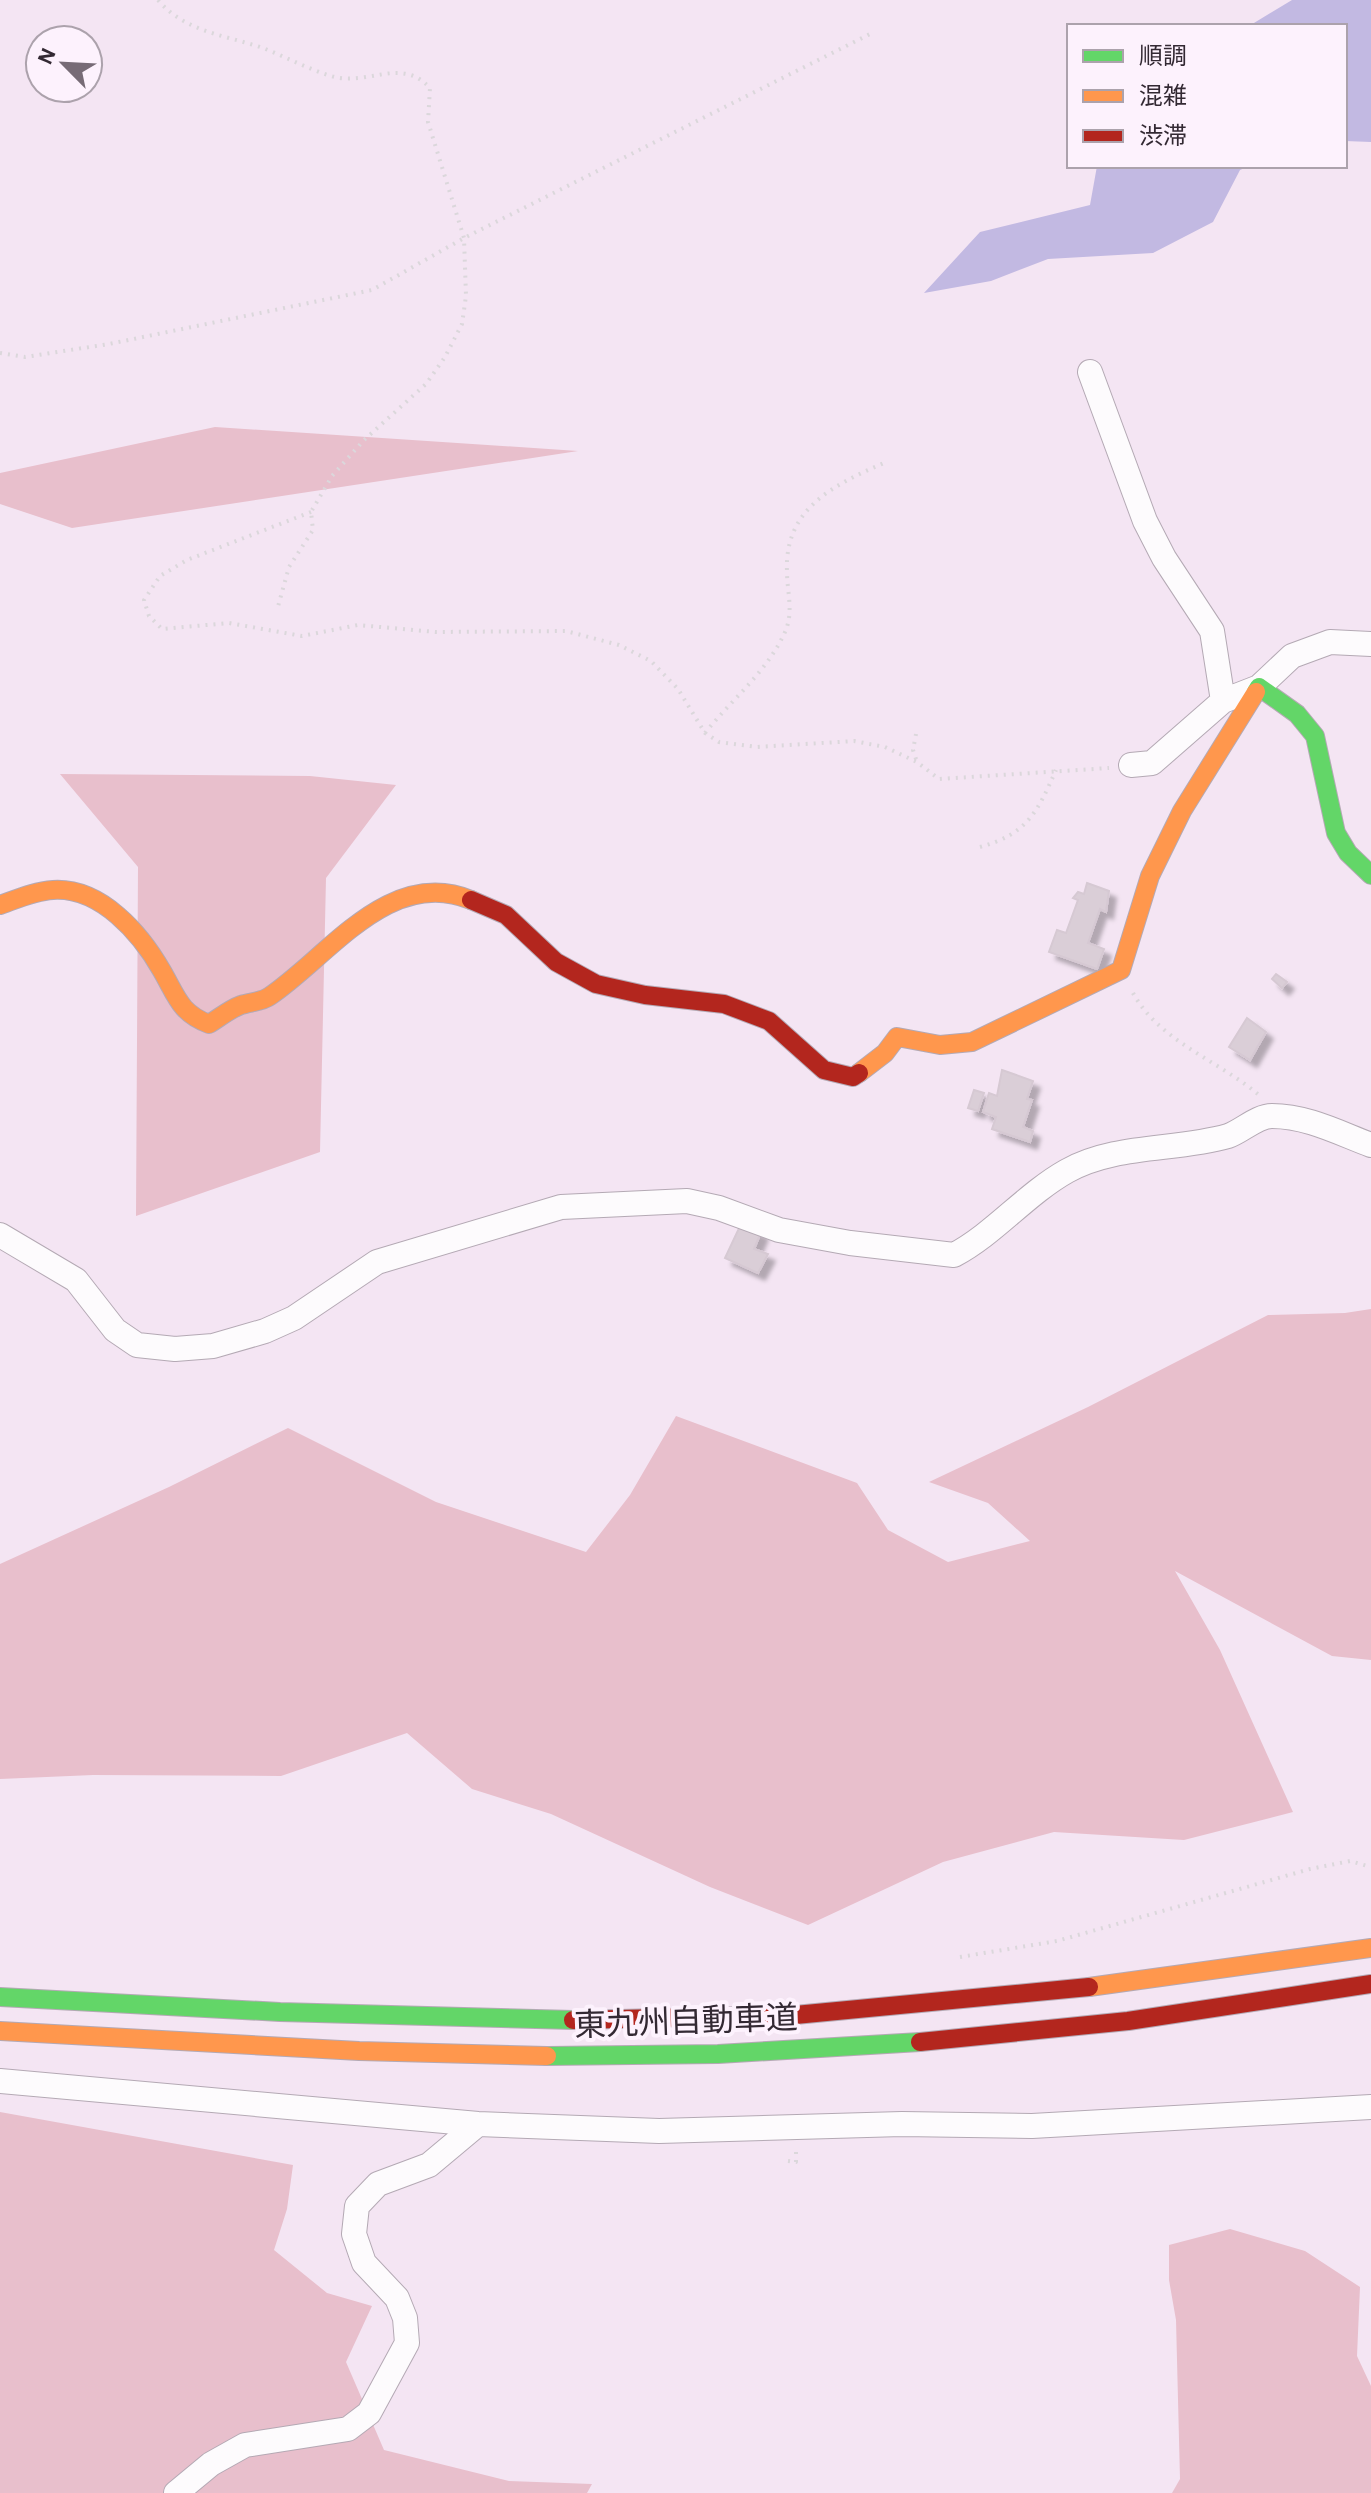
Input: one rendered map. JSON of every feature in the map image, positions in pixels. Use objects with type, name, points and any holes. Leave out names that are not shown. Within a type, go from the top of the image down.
[{"type":"main road","points":[[0,905],[43,892],[62,890],[92,899],[123,918],[148,944],[188,1016],[209,1024],[237,1006],[268,998],[332,943],[378,910],[422,892],[449,891],[506,915],[556,962],[596,984],[645,995],[724,1004],[769,1021],[824,1070],[853,1077],[885,1053],[897,1037],[940,1045],[972,1042],[1121,970],[1150,876],[1182,811],[1259,687],[1295,711],[1316,737],[1324,764],[1329,821],[1347,855],[1371,875]]},
{"type":"main road","name":"東九州自動車道","points":[[0,1997],[332,2014],[709,2019],[905,2008],[1037,1994],[1187,1977],[1371,1948]]},
{"type":"main road","name":"東九州自動車道","points":[[0,2031],[352,2050],[542,2056],[719,2054],[1072,2028],[1254,2004],[1371,1984]]},
{"type":"street","points":[[1090,372],[1145,521],[1164,558],[1212,631],[1223,701]]},
{"type":"street","points":[[1131,765],[1152,763],[1223,701],[1259,687],[1292,656],[1330,642],[1371,644]]},
{"type":"street","points":[[0,1235],[76,1280],[115,1330],[137,1345],[175,1349],[213,1346],[265,1331],[294,1318],[377,1262],[561,1207],[687,1201],[719,1208],[779,1230],[850,1243],[954,1255],[968,1248],[1035,1191],[1070,1169],[1110,1156],[1230,1135],[1267,1115],[1301,1119],[1371,1145]]},
{"type":"street","points":[[0,2081],[478,2124],[659,2131],[902,2124],[1032,2126],[1371,2107]]},
{"type":"street","points":[[176,2493],[211,2464],[245,2445],[348,2429],[369,2413],[407,2343],[405,2318],[397,2298],[364,2263],[354,2234],[357,2206],[378,2184],[429,2165],[478,2124]]},
{"type":"path","points":[[158,0],[180,20],[206,32],[260,47],[333,77],[380,77],[407,71],[421,78],[430,88],[428,122],[464,238],[466,296],[462,324],[445,357],[426,384],[364,440],[332,476],[311,512],[313,530],[289,567],[277,610]]},
{"type":"path","points":[[0,353],[25,357],[109,344],[372,290],[464,238],[872,33]]},
{"type":"path","points":[[705,733],[753,681],[786,629],[790,587],[787,549],[796,521],[807,507],[833,488],[884,463]]},
{"type":"path","points":[[311,512],[198,555],[160,576],[144,600],[149,616],[162,629],[229,623],[302,636],[358,625],[436,632],[566,631],[619,645],[651,661],[678,689],[705,733],[737,747],[854,741],[885,747],[917,762],[939,779],[1056,770],[1091,771],[1131,765]]},
{"type":"path","points":[[916,734],[913,750],[917,762]]},
{"type":"path","points":[[980,847],[1006,840],[1025,827],[1043,800],[1056,770]]},
{"type":"path","points":[[1121,970],[1139,1005],[1173,1038],[1250,1087],[1259,1095],[1267,1115]]},
{"type":"path","points":[[960,1957],[1057,1941],[1310,1869],[1350,1861],[1371,1867]]},
{"type":"shaded area","points":[[1292,0],[1371,0],[1371,142],[1347,141],[1347,24],[1252,24]]},
{"type":"shaded area","points":[[1097,168],[1244,168],[1240,170],[1213,222],[1153,253],[1048,259],[991,281],[924,293],[980,232],[1090,205]]},
{"type":"shaded area","points":[[215,427],[578,451],[72,528],[0,504],[0,473]]},
{"type":"shaded area","points":[[60,774],[310,776],[396,785],[326,878],[320,1152],[136,1216],[138,867]]},
{"type":"shaded area","points":[[1371,1309],[1371,1660],[1332,1656],[1175,1571],[1220,1650],[1293,1812],[1184,1840],[1054,1832],[943,1862],[808,1925],[710,1887],[551,1814],[472,1789],[407,1733],[281,1776],[93,1775],[0,1779],[0,1564],[169,1487],[288,1428],[436,1502],[586,1552],[630,1495],[676,1416],[857,1483],[888,1530],[948,1562],[1030,1541],[988,1503],[929,1482],[1088,1407],[1268,1315],[1345,1313]]},
{"type":"shaded area","points":[[0,2112],[293,2165],[287,2209],[274,2250],[327,2293],[372,2306],[346,2362],[384,2450],[509,2481],[592,2484],[587,2493],[0,2493]]},
{"type":"shaded area","points":[[1230,2229],[1305,2251],[1360,2287],[1357,2356],[1371,2386],[1371,2493],[1172,2493],[1180,2479],[1176,2320],[1169,2280],[1169,2245]]},
{"type":"building","points":[[1087,883],[1109,891],[1106,912],[1100,909],[1088,943],[1104,949],[1097,969],[1049,952],[1057,930],[1066,933],[1078,900],[1073,898],[1078,892],[1084,894]]},
{"type":"building","points":[[1276,974],[1287,982],[1282,988],[1272,979]]},
{"type":"building","points":[[1247,1018],[1266,1032],[1250,1060],[1229,1047]]},
{"type":"building","points":[[1002,1070],[1033,1081],[1027,1099],[1032,1100],[1023,1127],[1033,1131],[1030,1142],[992,1129],[996,1117],[983,1112],[989,1093],[997,1096]]},
{"type":"building","points":[[974,1090],[984,1093],[978,1111],[968,1108]]},
{"type":"building","points":[[741,1224],[761,1232],[754,1249],[768,1254],[758,1273],[725,1258]]},
{"type":"traffic: fast","points":[[1256,692],[1259,687],[1297,714],[1315,736],[1336,833],[1348,853],[1371,875]]},
{"type":"traffic: fast","points":[[0,1997],[280,2012],[573,2020]]},
{"type":"traffic: fast","points":[[547,2056],[718,2054],[920,2042]]},
{"type":"traffic: slow","points":[[859,1073],[885,1053],[897,1037],[940,1045],[972,1042],[1121,970],[1150,876],[1182,811],[1256,692]]},
{"type":"traffic: slow","points":[[0,905],[53,890],[71,891],[103,905],[143,942],[185,1009],[209,1024],[237,1007],[270,996],[362,920],[387,905],[414,895],[442,893],[471,900]]},
{"type":"traffic: slow","points":[[1089,1987],[1371,1948]]},
{"type":"traffic: slow","points":[[0,2031],[359,2051],[547,2056]]},
{"type":"traffic: jam","points":[[471,900],[506,915],[556,962],[596,984],[645,995],[724,1004],[769,1021],[824,1070],[853,1077],[859,1073]]},
{"type":"traffic: jam","points":[[920,2042],[1128,2021],[1371,1984]]},
{"type":"traffic: jam","points":[[573,2020],[795,2015],[1089,1987]]}]
